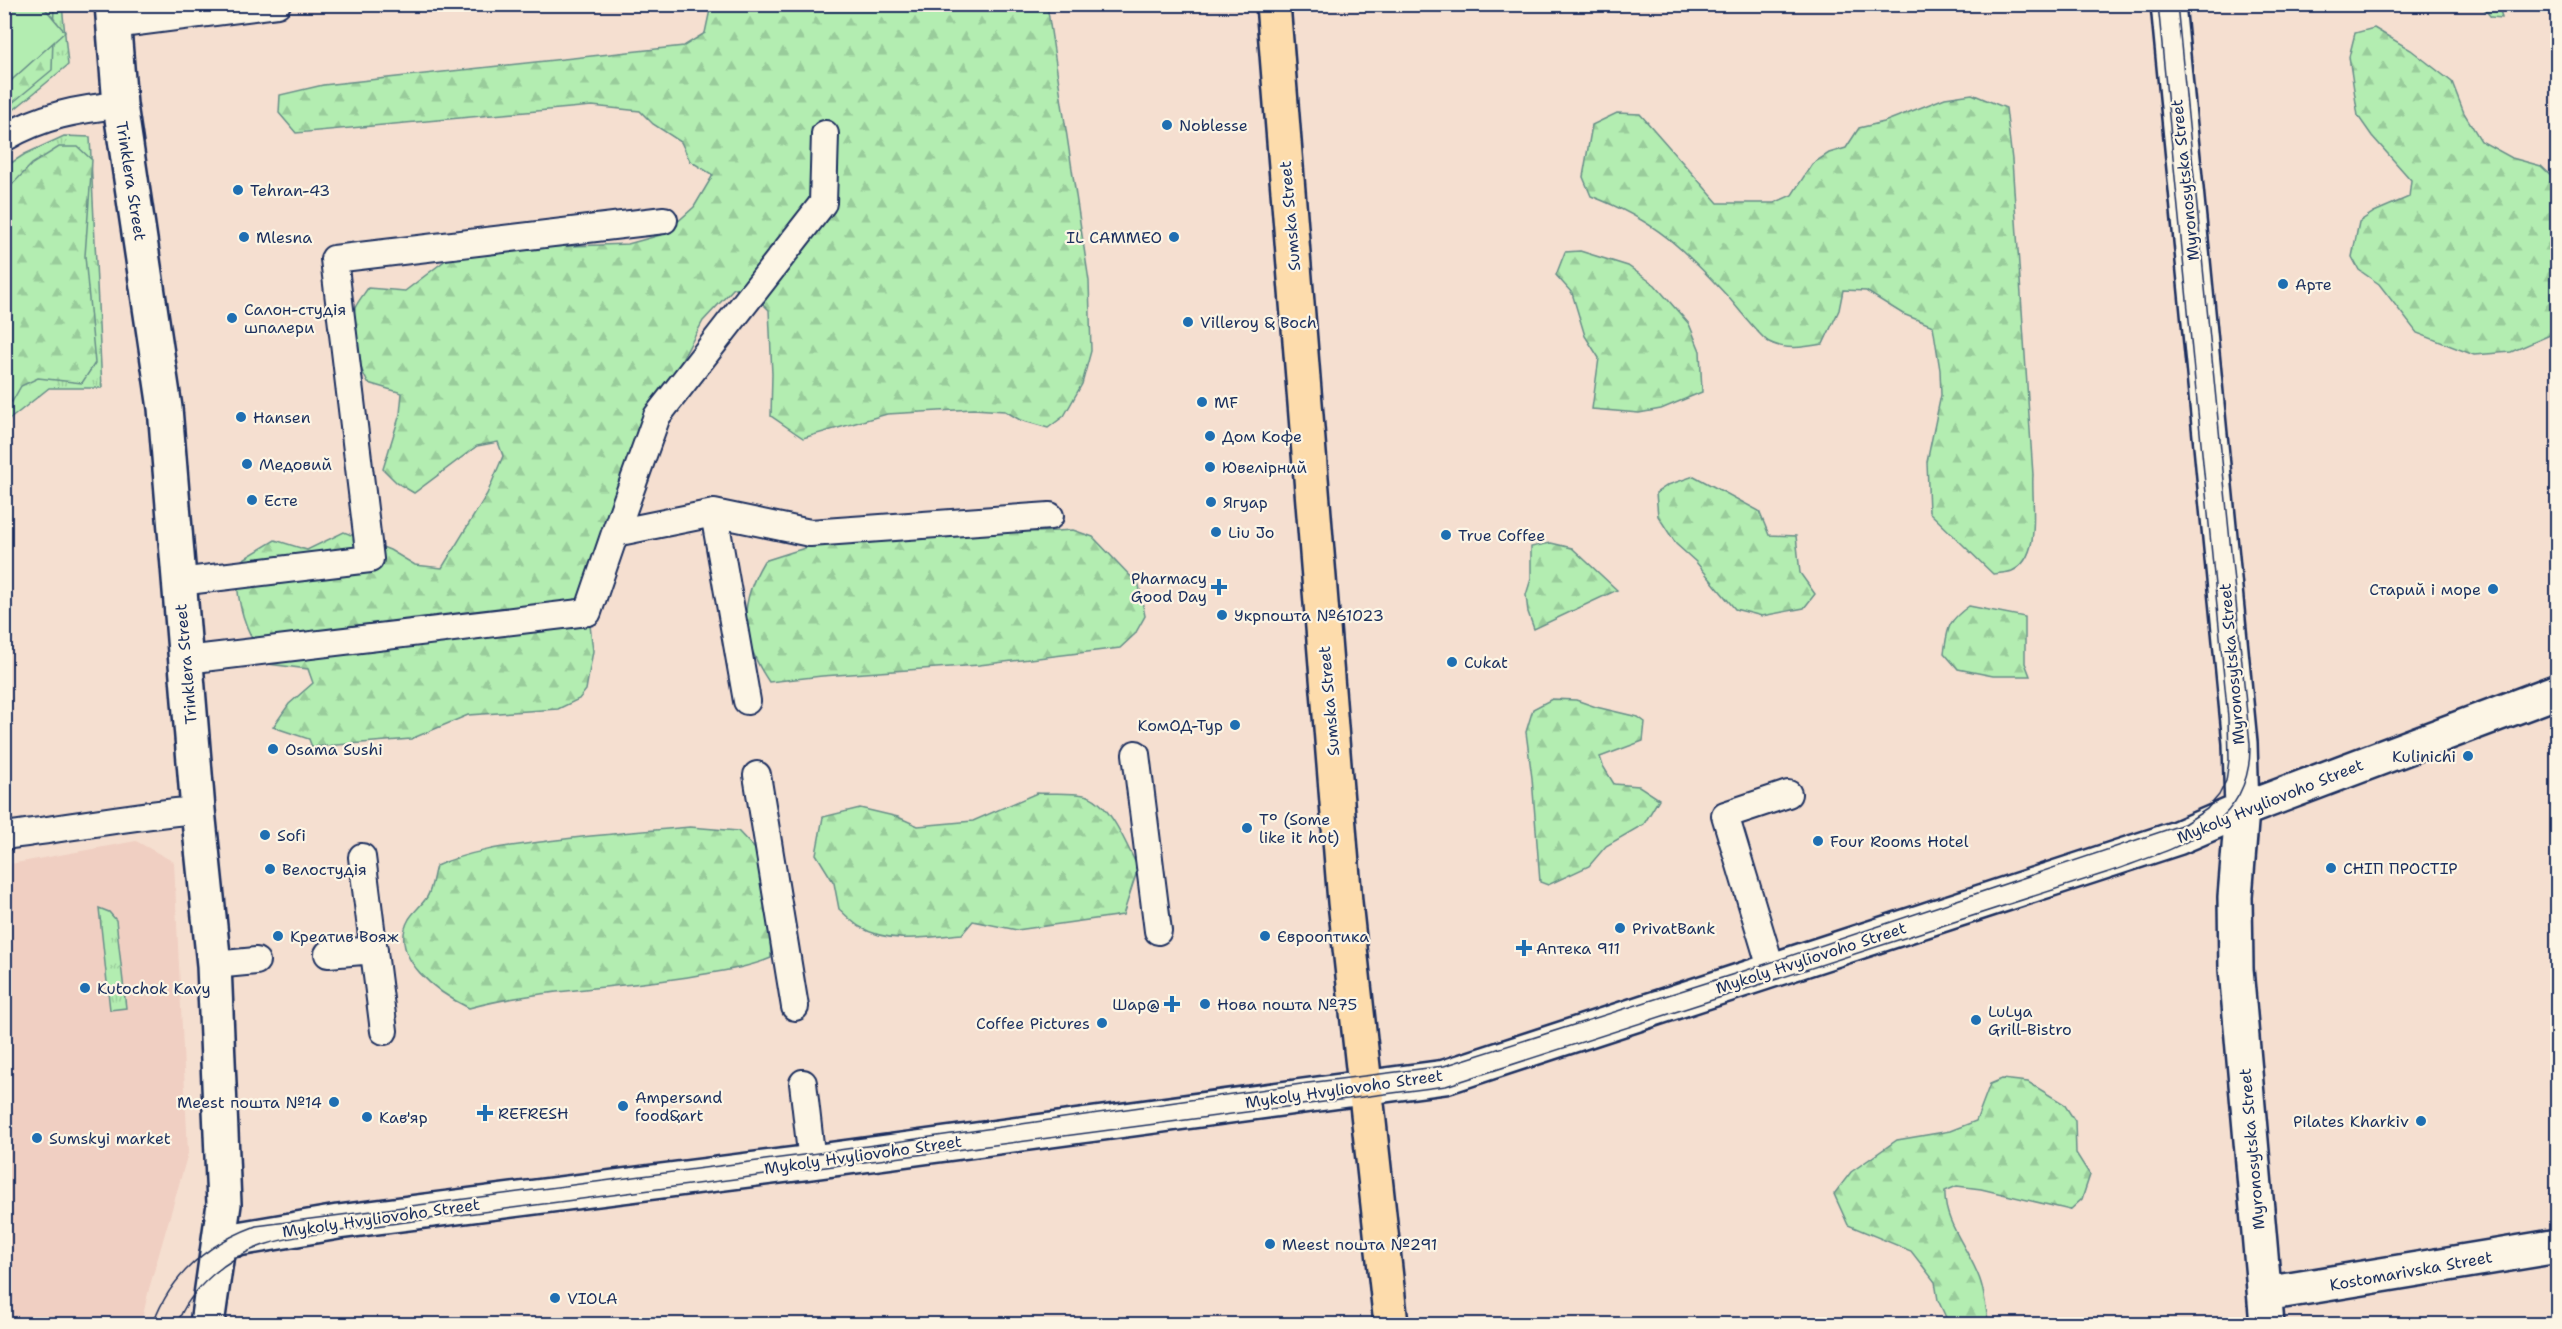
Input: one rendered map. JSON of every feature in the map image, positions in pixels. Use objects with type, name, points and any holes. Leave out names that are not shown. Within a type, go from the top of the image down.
[{"type":"main road","name":"Sumska Street","points":[[1273,4],[1345,902],[1391,1324]]},
{"type":"street","name":"Myronosytska Street","points":[[2168,4],[2240,743],[2242,810],[2235,897],[2236,969],[2266,1309]]},
{"type":"street","name":"Trinklera Street","points":[[112,15],[120,105],[165,408],[198,810],[214,966],[225,1204],[207,1324]]},
{"type":"street","name":"Mykoly Hvyliovoho Street","points":[[219,1242],[339,1222],[812,1162],[1445,1077],[2177,838],[2242,810],[2558,691]]},
{"type":"street","name":"Kostomarivska Street","points":[[2266,1309],[2558,1246]]},
{"type":"lane","points":[[112,15],[278,4]]},
{"type":"lane","points":[[4,138],[48,117],[77,109],[120,105]]},
{"type":"lane","points":[[186,660],[588,612],[657,416],[823,202],[825,134]]},
{"type":"lane","points":[[179,582],[370,559],[334,259],[664,220]]},
{"type":"lane","points":[[615,533],[714,513],[810,533],[1050,516]]},
{"type":"lane","points":[[714,513],[747,701]]},
{"type":"lane","points":[[1136,754],[1158,931]]},
{"type":"lane","points":[[758,776],[795,1007]]},
{"type":"lane","points":[[1772,972],[1725,815],[1788,794]]},
{"type":"lane","points":[[4,836],[106,823],[147,814],[198,810]]},
{"type":"lane","points":[[362,857],[384,1031]]},
{"type":"lane","points":[[328,954],[374,951]]},
{"type":"lane","points":[[214,966],[256,961]]},
{"type":"lane","points":[[803,1083],[812,1162]]},
{"type":"shaded area","points":[[136,841],[174,862],[188,1153],[141,1324],[5,1324],[5,865]]},
{"type":"green space","points":[[5,4],[42,5],[65,32],[5,86]]},
{"type":"green space","points":[[5,5],[62,5],[68,65],[5,117]]},
{"type":"green space","points":[[5,5],[54,5],[52,70],[5,109]]},
{"type":"green space","points":[[711,5],[1047,5],[1089,281],[1091,351],[1082,384],[1064,416],[1048,428],[1020,420],[1005,411],[973,409],[887,414],[803,438],[771,416],[769,310],[762,303],[734,288],[703,321],[641,436],[585,582],[593,651],[586,690],[579,699],[558,709],[468,715],[411,739],[312,747],[309,739],[273,727],[289,704],[313,683],[308,669],[268,664],[260,653],[243,617],[238,591],[237,563],[275,540],[307,550],[344,532],[390,550],[415,565],[442,568],[487,494],[503,456],[498,442],[477,446],[414,493],[397,483],[383,469],[400,414],[402,393],[368,383],[357,357],[354,347],[353,318],[356,305],[368,288],[405,291],[451,256],[490,249],[628,244],[664,234],[694,207],[713,175],[690,161],[681,142],[653,124],[640,111],[592,106],[296,133],[279,113],[280,95],[323,85],[684,46],[705,33]]},
{"type":"green space","points":[[1561,5],[1629,5],[1617,12],[1567,9]]},
{"type":"green space","points":[[2481,5],[2499,5],[2502,18],[2491,17]]},
{"type":"green space","points":[[2374,28],[2411,50],[2452,82],[2464,113],[2481,141],[2512,158],[2541,166],[2557,181],[2557,332],[2511,352],[2474,355],[2417,333],[2379,284],[2359,270],[2352,257],[2359,222],[2374,212],[2409,197],[2411,180],[2372,136],[2358,116],[2349,57],[2355,33]]},
{"type":"green space","points":[[1972,94],[2006,108],[2012,160],[2033,475],[2033,528],[2028,554],[2022,564],[2012,571],[1993,574],[1929,512],[1927,462],[1941,395],[1940,370],[1933,326],[1903,314],[1866,291],[1843,290],[1839,310],[1823,344],[1796,348],[1776,345],[1760,335],[1729,298],[1682,250],[1634,215],[1591,196],[1583,177],[1592,125],[1617,113],[1640,114],[1718,203],[1774,203],[1792,195],[1812,164],[1829,153],[1846,148],[1859,128],[1884,122],[1945,98]]},
{"type":"green space","points":[[64,136],[90,137],[102,388],[49,388],[5,423],[5,167],[25,154]]},
{"type":"green space","points":[[59,147],[78,147],[92,160],[85,256],[95,363],[82,383],[38,378],[21,386],[12,402],[4,398],[5,192],[32,164]]},
{"type":"green space","points":[[1580,251],[1628,266],[1655,285],[1689,324],[1700,351],[1702,392],[1661,409],[1639,413],[1592,409],[1599,358],[1585,336],[1572,293],[1556,275],[1565,252]]},
{"type":"green space","points":[[1694,476],[1759,511],[1769,535],[1796,536],[1800,573],[1815,594],[1804,608],[1762,616],[1735,609],[1696,562],[1676,544],[1658,516],[1656,493],[1668,485]]},
{"type":"green space","points":[[1000,529],[1039,532],[1073,530],[1093,537],[1139,585],[1145,616],[1135,634],[1120,648],[979,665],[769,682],[753,652],[746,623],[749,593],[764,561],[811,546],[878,542]]},
{"type":"green space","points":[[1551,543],[1572,548],[1617,590],[1534,629],[1528,612],[1526,595],[1531,579],[1531,547]]},
{"type":"green space","points":[[1969,606],[2025,617],[2025,663],[2030,676],[1993,676],[1958,669],[1944,653],[1946,637],[1952,621]]},
{"type":"green space","points":[[1552,699],[1576,700],[1638,717],[1645,722],[1643,741],[1600,757],[1614,784],[1639,786],[1659,799],[1644,824],[1606,846],[1589,866],[1548,885],[1540,882],[1526,732],[1533,709]]},
{"type":"green space","points":[[1037,793],[1084,795],[1093,798],[1102,805],[1117,826],[1138,868],[1123,915],[1017,930],[973,921],[962,934],[897,938],[872,933],[857,925],[839,909],[834,883],[816,854],[823,817],[860,808],[898,817],[918,826],[973,821]]},
{"type":"green space","points":[[690,827],[738,831],[755,849],[768,886],[771,958],[738,968],[676,979],[527,996],[469,1008],[431,984],[411,961],[405,947],[404,933],[409,919],[429,894],[436,866],[477,852],[505,847]]},
{"type":"green space","points":[[99,908],[109,912],[116,920],[126,1008],[110,1010]]},
{"type":"green space","points":[[2002,1079],[2028,1082],[2064,1104],[2075,1121],[2076,1153],[2090,1175],[2082,1199],[2070,1210],[1981,1189],[1957,1186],[1945,1191],[1953,1226],[1981,1283],[1989,1324],[1949,1324],[1938,1300],[1935,1282],[1911,1251],[1848,1225],[1834,1194],[1851,1172],[1897,1140],[1950,1131],[1976,1121],[1990,1084]]},
{"type":"tram line","points":[[153,1324],[170,1290],[193,1263],[222,1242],[256,1226],[811,1154],[1308,1083],[1444,1066],[1769,963],[2184,824],[2207,809],[2219,795],[2226,781],[2229,760],[2228,718],[2158,4]]},
{"type":"tram line","points":[[177,1324],[191,1298],[224,1266],[250,1250],[299,1237],[1446,1086],[2118,869],[2188,841],[2208,829],[2226,814],[2239,795],[2247,772],[2250,744],[2177,4]]},
{"type":"place","name":"Noblesse","points":[[1167,125]]},
{"type":"place","name":"Tehran-43","points":[[238,190]]},
{"type":"place","name":"Mlesna","points":[[244,237]]},
{"type":"place","name":"IL CAMMEO","points":[[1174,237]]},
{"type":"place","name":"Арте","points":[[2283,284]]},
{"type":"place","name":"Салон-студія шпалери","points":[[232,318]]},
{"type":"place","name":"Villeroy & Boch","points":[[1188,322]]},
{"type":"place","name":"MF","points":[[1202,402]]},
{"type":"place","name":"Hansen","points":[[241,417]]},
{"type":"place","name":"Дом Кофе","points":[[1210,436]]},
{"type":"place","name":"Медовий","points":[[247,464]]},
{"type":"place","name":"Ювелірний","points":[[1210,467]]},
{"type":"place","name":"Есте","points":[[252,500]]},
{"type":"place","name":"Ягуар","points":[[1211,502]]},
{"type":"place","name":"Liu Jo","points":[[1216,532]]},
{"type":"place","name":"True Coffee","points":[[1446,535]]},
{"type":"place","name":"Pharmacy Good Day","points":[[1219,587]]},
{"type":"place","name":"Старий і море","points":[[2493,589]]},
{"type":"place","name":"Укрпошта №61023","points":[[1222,615]]},
{"type":"place","name":"Cukat","points":[[1452,662]]},
{"type":"place","name":"КомОД-Тур","points":[[1235,725]]},
{"type":"place","name":"Osama Sushi","points":[[273,749]]},
{"type":"place","name":"Kulinichi","points":[[2468,756]]},
{"type":"place","name":"T° (Some like it hot)","points":[[1247,828]]},
{"type":"place","name":"Sofi","points":[[265,835]]},
{"type":"place","name":"Four Rooms Hotel","points":[[1818,841]]},
{"type":"place","name":"СНІП ПРОСТІР","points":[[2331,868]]},
{"type":"place","name":"Велостудія","points":[[270,869]]},
{"type":"place","name":"PrivatBank","points":[[1620,928]]},
{"type":"place","name":"Креатив Вояж","points":[[278,936]]},
{"type":"place","name":"Єврооптика","points":[[1265,936]]},
{"type":"place","name":"Аптека 911","points":[[1524,948]]},
{"type":"place","name":"Kutochok Kavy","points":[[85,988]]},
{"type":"place","name":"Шар@","points":[[1172,1004]]},
{"type":"place","name":"Нова пошта №75","points":[[1205,1004]]},
{"type":"place","name":"LuLya Grill-Bistro","points":[[1976,1020]]},
{"type":"place","name":"Coffee Pictures","points":[[1102,1023]]},
{"type":"place","name":"Meest пошта №14","points":[[334,1102]]},
{"type":"place","name":"Ampersand food&art","points":[[623,1106]]},
{"type":"place","name":"REFRESH","points":[[485,1113]]},
{"type":"place","name":"Кав'яр","points":[[367,1117]]},
{"type":"place","name":"Pilates Kharkіv","points":[[2421,1121]]},
{"type":"place","name":"Sumskyi market","points":[[37,1138]]},
{"type":"place","name":"Meest пошта №291","points":[[1270,1244]]},
{"type":"place","name":"VIOLA","points":[[555,1298]]}]
